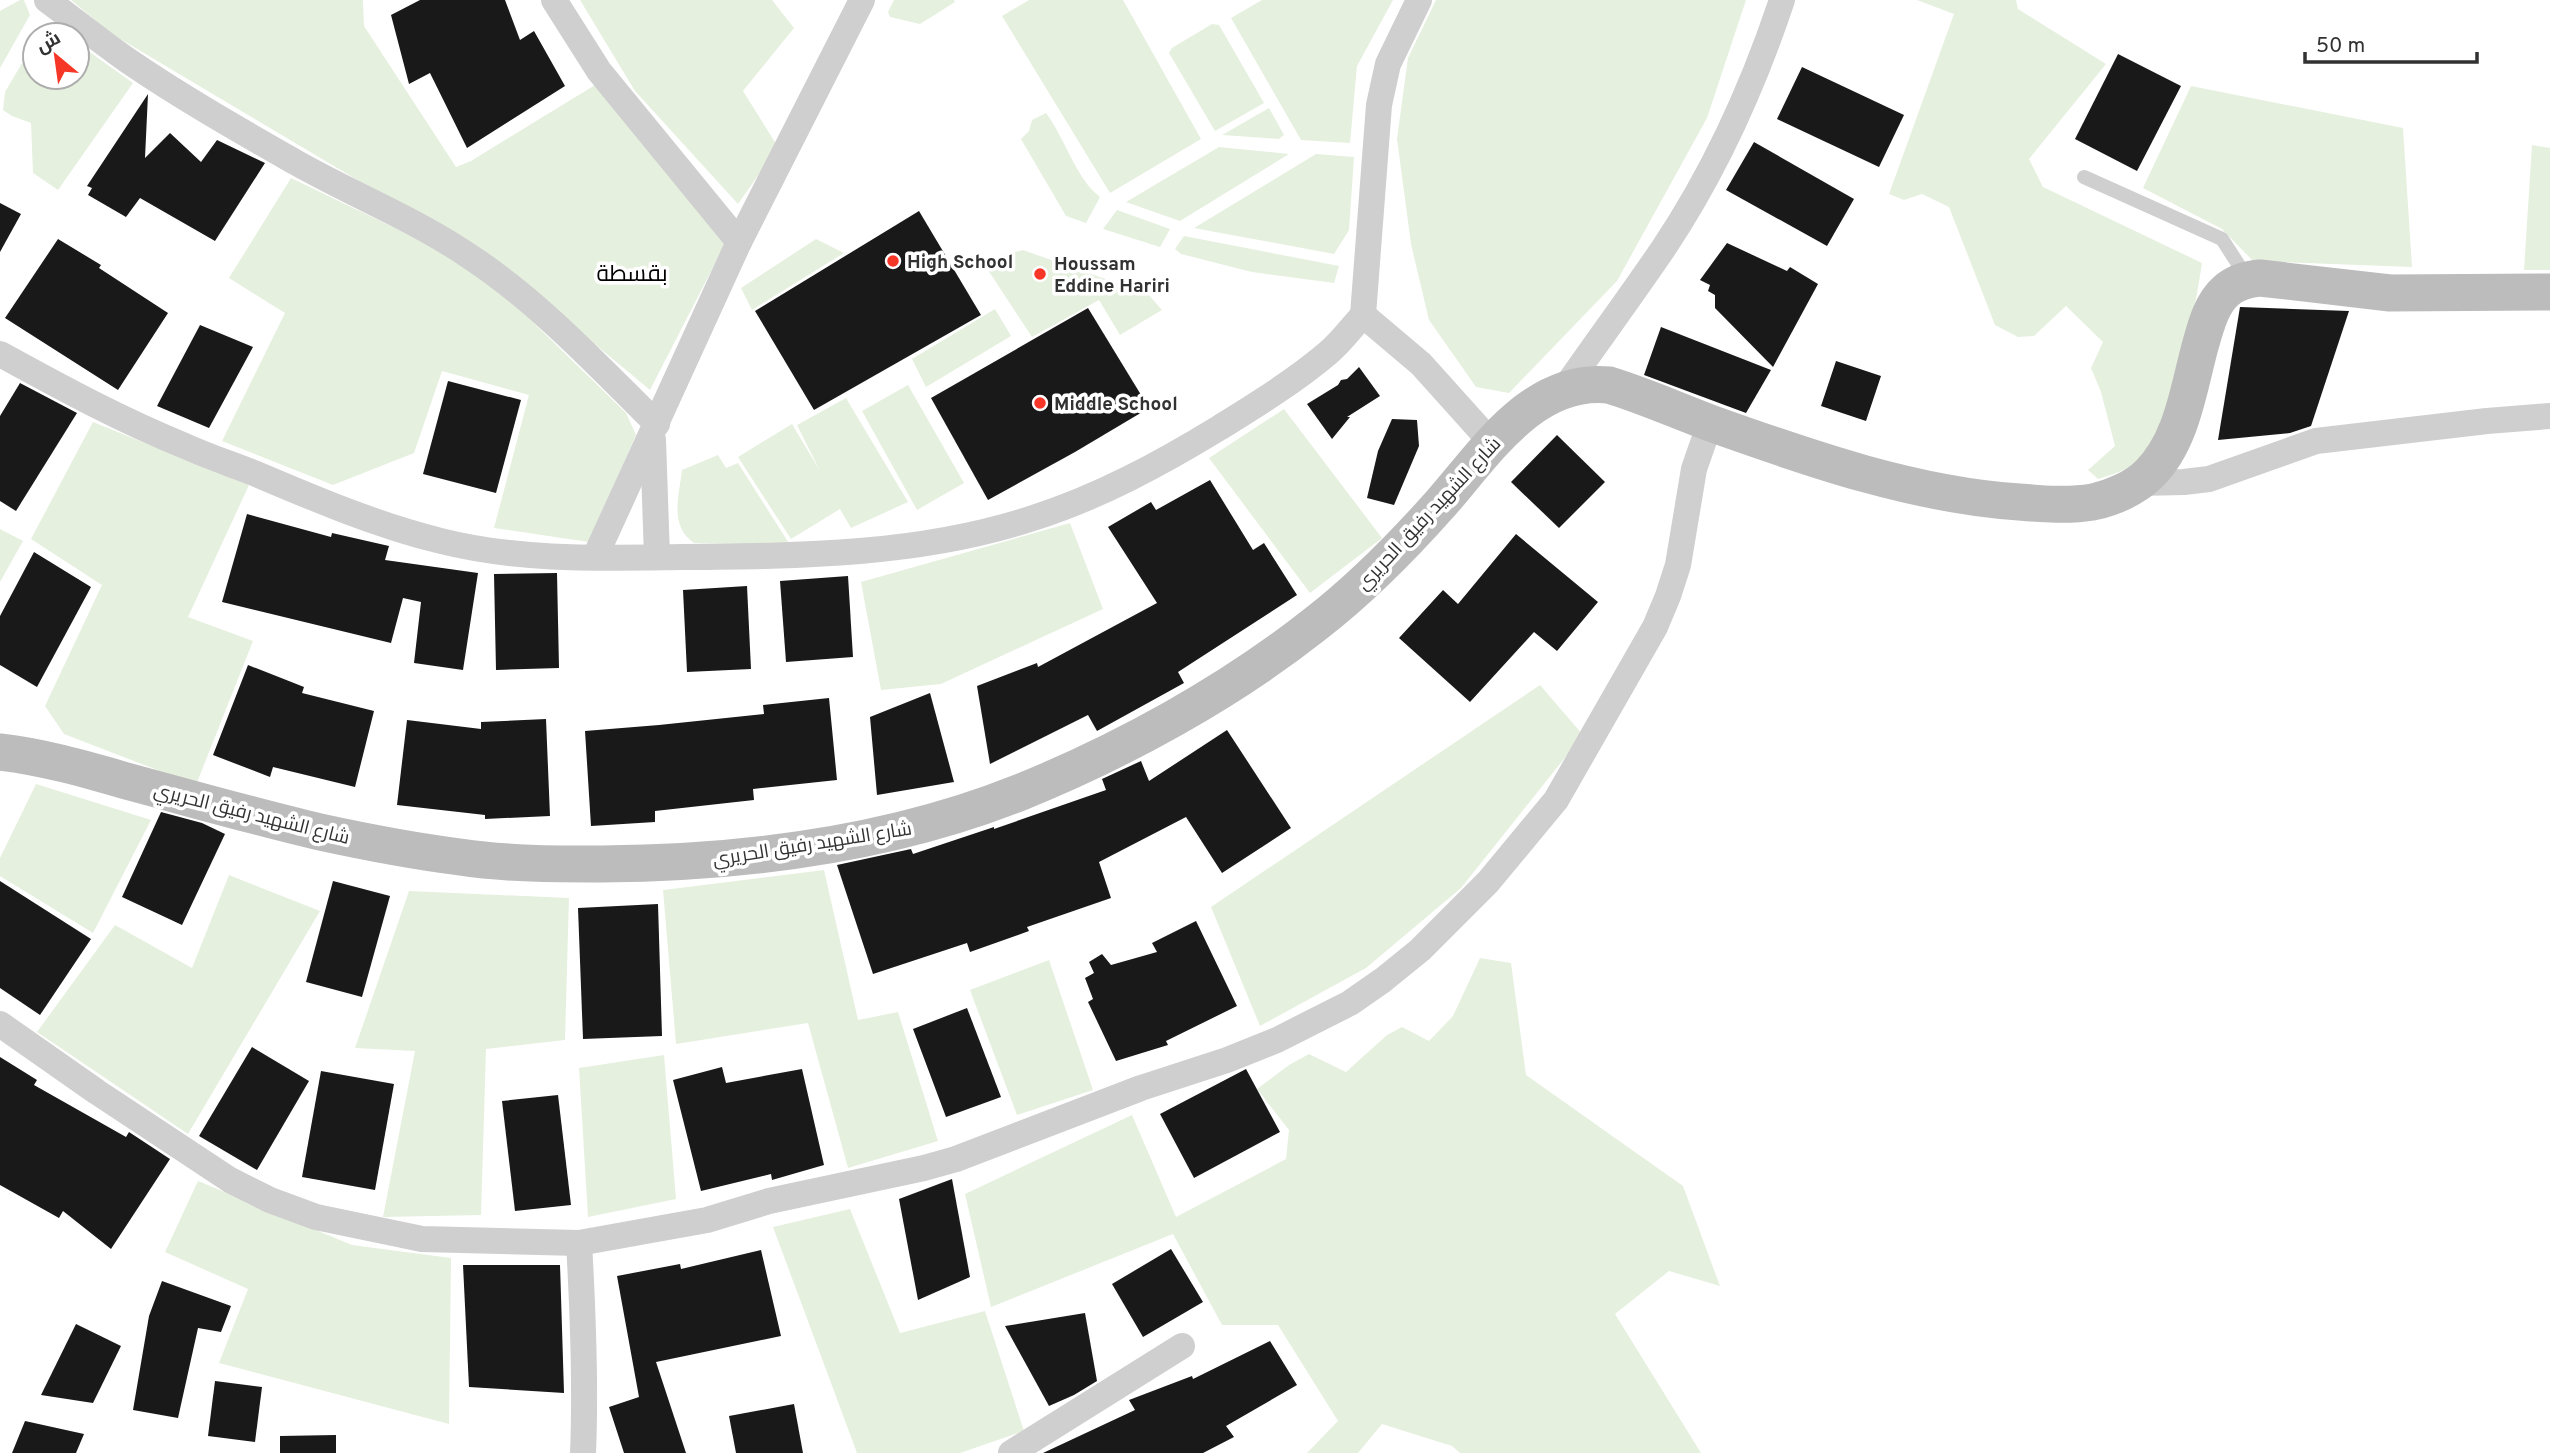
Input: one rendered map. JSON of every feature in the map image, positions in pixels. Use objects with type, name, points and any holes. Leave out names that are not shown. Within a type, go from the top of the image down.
[{"type":"street","points":[[47,0],[128,60],[193,101],[297,163],[434,234],[473,258],[537,309],[655,430],[657,557]]},
{"type":"street","points":[[554,0],[599,71],[739,242]]},
{"type":"street","points":[[595,557],[739,242],[862,0]]},
{"type":"street","points":[[0,354],[183,446],[338,509],[393,528],[498,553],[595,557],[788,556],[870,550],[978,533],[1032,519],[1135,477],[1254,407],[1330,352],[1363,315],[1378,105],[1388,64],[1419,0]]},
{"type":"street","points":[[1565,388],[1664,247],[1691,202],[1740,112],[1782,0]]},
{"type":"street","points":[[2248,279],[2288,280],[2381,292],[2550,292]]},
{"type":"street","name":"شارع الشهيد رفيق الحريري","points":[[1,751],[80,768],[320,832],[463,858],[562,864],[705,861],[779,852],[887,833],[957,815],[1025,791],[1116,748],[1224,687],[1298,637],[1346,599],[1409,537],[1492,443],[1536,403],[1565,388],[1580,384],[1609,385],[1817,460],[1900,482],[1990,500],[2083,503],[2109,497],[2138,483],[2157,465],[2172,440],[2204,332],[2217,302],[2225,292],[2248,279]]},
{"type":"street","points":[[1363,315],[1421,364],[1492,443]]},
{"type":"street","points":[[2138,483],[2209,479],[2316,442],[2473,422],[2550,416]]},
{"type":"street","points":[[0,1024],[230,1180],[282,1204],[341,1223],[422,1239],[579,1243],[707,1220],[769,1201],[956,1159],[1141,1087],[1227,1060],[1278,1040],[1350,1003],[1420,950],[1488,882],[1556,800],[1655,627],[1678,565],[1694,469],[1710,423]]},
{"type":"street","points":[[579,1243],[584,1330],[583,1453]]},
{"type":"street","points":[[1011,1453],[1182,1346]]},
{"type":"lane","points":[[2084,177],[2222,239],[2248,279]]},
{"type":"green space","points":[[24,0],[30,15],[27,21],[21,21],[21,31],[0,68],[0,11]]},
{"type":"green space","points":[[71,0],[363,0],[364,26],[456,167],[471,161],[595,85],[725,244],[650,390],[476,245],[364,184],[112,34]]},
{"type":"green space","points":[[580,0],[772,0],[794,28],[743,91],[778,147],[738,204],[635,91]]},
{"type":"green space","points":[[894,0],[955,2],[920,24],[890,17],[888,12]]},
{"type":"green space","points":[[1029,0],[1123,0],[1201,139],[1110,193],[1002,16]]},
{"type":"green space","points":[[1262,0],[1393,0],[1357,66],[1350,143],[1301,140],[1231,18]]},
{"type":"green space","points":[[1436,0],[1746,0],[1707,118],[1617,281],[1509,393],[1476,387],[1429,320],[1411,244],[1397,139],[1408,58]]},
{"type":"green space","points":[[1917,0],[2016,0],[2018,9],[2106,64],[2029,159],[2043,187],[2202,263],[2182,364],[2165,419],[2146,455],[2123,470],[2098,479],[2088,470],[2115,446],[2101,392],[2091,368],[2103,342],[2066,306],[2034,336],[2018,337],[1995,325],[1949,207],[1922,194],[1904,200],[1889,194],[1954,14]]},
{"type":"green space","points":[[1212,24],[1219,25],[1264,103],[1215,131],[1169,53],[1172,48]]},
{"type":"green space","points":[[91,53],[133,83],[58,190],[33,173],[31,123],[3,110],[5,92],[21,65],[21,91],[91,91]]},
{"type":"green space","points":[[2191,86],[2403,128],[2412,267],[2253,261],[2222,229],[2143,188]]},
{"type":"green space","points":[[1269,108],[1284,135],[1279,139],[1222,135]]},
{"type":"green space","points":[[1046,113],[1084,180],[1100,197],[1086,223],[1066,216],[1021,139],[1029,131],[1032,120]]},
{"type":"green space","points":[[2532,145],[2550,148],[2550,270],[2524,270]]},
{"type":"green space","points":[[1219,147],[1289,154],[1180,221],[1126,202]]},
{"type":"green space","points":[[1316,154],[1354,157],[1349,230],[1334,254],[1194,228]]},
{"type":"green space","points":[[291,178],[426,243],[500,290],[626,413],[636,435],[589,542],[494,528],[529,395],[442,371],[414,453],[333,485],[222,441],[285,313],[229,278]]},
{"type":"green space","points":[[1117,210],[1170,229],[1160,247],[1103,229]]},
{"type":"green space","points":[[1184,236],[1339,266],[1334,283],[1252,272],[1181,254],[1175,249]]},
{"type":"green space","points":[[816,239],[844,253],[752,310],[741,288]]},
{"type":"green space","points":[[1023,250],[1148,294],[1162,310],[1120,335],[1099,300],[1032,337],[986,267],[989,259]]},
{"type":"green space","points":[[995,309],[1011,336],[926,387],[912,359]]},
{"type":"green space","points":[[908,385],[964,483],[917,510],[862,411]]},
{"type":"green space","points":[[846,398],[908,502],[851,528],[840,509],[791,539],[738,457],[792,424],[820,471],[797,425]]},
{"type":"green space","points":[[1284,409],[1382,538],[1310,593],[1209,458]]},
{"type":"green space","points":[[93,422],[249,485],[188,617],[253,641],[196,785],[64,734],[45,706],[102,585],[31,539]]},
{"type":"green space","points":[[718,455],[726,468],[738,463],[790,545],[694,543],[686,536],[678,519],[682,470]]},
{"type":"green space","points":[[1070,523],[1103,609],[941,684],[881,690],[861,582]]},
{"type":"green space","points":[[0,529],[23,541],[0,582]]},
{"type":"green space","points":[[1540,685],[1583,735],[1461,888],[1366,968],[1260,1026],[1211,907]]},
{"type":"green space","points":[[36,784],[151,820],[93,933],[0,876],[0,858]]},
{"type":"green space","points":[[824,870],[858,1020],[898,1012],[938,1141],[848,1168],[808,1023],[676,1044],[663,890]]},
{"type":"green space","points":[[229,875],[320,911],[188,1134],[37,1032],[115,925],[192,968]]},
{"type":"green space","points":[[409,891],[569,898],[565,1040],[486,1049],[481,1215],[383,1217],[415,1051],[355,1048]]},
{"type":"green space","points":[[1480,958],[1511,963],[1526,1075],[1683,1186],[1720,1286],[1669,1271],[1615,1314],[1701,1453],[1460,1453],[1452,1446],[1382,1424],[1358,1453],[1307,1453],[1338,1421],[1278,1325],[1222,1325],[1173,1234],[991,1307],[965,1194],[1132,1115],[1176,1217],[1286,1159],[1289,1130],[1257,1089],[1309,1054],[1346,1072],[1387,1035],[1402,1027],[1429,1041],[1453,1016]]},
{"type":"green space","points":[[1049,960],[1093,1090],[1017,1115],[970,990]]},
{"type":"green space","points":[[664,1055],[676,1199],[588,1217],[579,1068]]},
{"type":"green space","points":[[198,1181],[352,1245],[451,1258],[449,1424],[219,1363],[248,1289],[165,1252]]},
{"type":"green space","points":[[850,1209],[900,1333],[985,1311],[1024,1431],[960,1453],[857,1453],[773,1227]]},
{"type":"building","points":[[420,0],[505,0],[520,40],[534,31],[565,86],[467,148],[430,73],[409,84],[391,15]]},
{"type":"building","points":[[2118,54],[2181,86],[2137,171],[2075,139]]},
{"type":"building","points":[[1802,67],[1904,115],[1879,167],[1777,119]]},
{"type":"building","points":[[148,94],[145,158],[170,133],[201,162],[217,140],[265,163],[215,241],[140,198],[126,217],[88,195],[92,188],[87,186]]},
{"type":"building","points":[[1754,142],[1854,199],[1827,246],[1726,190]]},
{"type":"building","points":[[0,203],[21,214],[0,252]]},
{"type":"building","name":"High School","points":[[919,211],[981,315],[814,410],[755,311]]},
{"type":"building","points":[[58,239],[101,265],[99,268],[168,313],[118,390],[5,318]]},
{"type":"building","points":[[1727,243],[1787,271],[1790,267],[1818,284],[1773,367],[1715,308],[1715,295],[1708,291],[1710,285],[1700,280]]},
{"type":"building","points":[[2240,307],[2349,311],[2311,426],[2290,433],[2218,440]]},
{"type":"building","name":"Middle School","points":[[1088,308],[1149,408],[988,500],[931,398]]},
{"type":"building","points":[[200,325],[253,347],[209,428],[157,406]]},
{"type":"building","points":[[1661,327],[1771,370],[1746,413],[1644,375]]},
{"type":"building","points":[[1836,361],[1881,376],[1866,421],[1821,406]]},
{"type":"building","points":[[1359,367],[1380,396],[1347,417],[1350,417],[1332,439],[1307,404],[1338,385],[1341,380],[1347,379]]},
{"type":"building","points":[[448,381],[521,400],[496,493],[423,474]]},
{"type":"building","points":[[20,383],[77,413],[16,511],[0,501],[0,416]]},
{"type":"building","points":[[1392,419],[1417,420],[1419,446],[1394,505],[1367,498],[1378,451]]},
{"type":"building","points":[[1557,435],[1605,482],[1559,528],[1511,482]]},
{"type":"building","points":[[1210,480],[1253,550],[1264,543],[1297,595],[1178,672],[1184,683],[1097,731],[1088,715],[990,764],[977,686],[1037,663],[1038,667],[1157,603],[1108,527],[1151,502],[1156,510]]},
{"type":"building","points":[[247,514],[331,537],[332,533],[389,546],[385,560],[478,573],[463,670],[414,663],[421,602],[403,598],[391,643],[222,602]]},
{"type":"building","points":[[1516,534],[1598,602],[1557,651],[1534,632],[1470,702],[1399,638],[1443,590],[1458,604]]},
{"type":"building","points":[[34,552],[91,587],[37,687],[0,665],[0,616]]},
{"type":"building","points":[[557,573],[559,668],[496,670],[494,574]]},
{"type":"building","points":[[848,576],[853,657],[786,662],[780,581]]},
{"type":"building","points":[[747,586],[751,669],[687,672],[683,590]]},
{"type":"building","points":[[248,665],[304,687],[302,693],[374,711],[355,787],[273,767],[270,777],[213,755]]},
{"type":"building","points":[[930,693],[954,782],[877,795],[870,717]]},
{"type":"building","points":[[829,698],[837,780],[753,789],[754,800],[655,811],[655,822],[591,826],[585,731],[764,714],[763,705]]},
{"type":"building","points":[[546,719],[550,816],[485,819],[485,815],[397,805],[407,720],[481,729],[481,722]]},
{"type":"building","points":[[1227,730],[1291,828],[1222,873],[1186,817],[1099,862],[1111,898],[1027,927],[1029,931],[970,952],[967,943],[873,974],[837,865],[911,849],[913,854],[994,829],[1106,790],[1102,779],[1141,761],[1149,781]]},
{"type":"building","points":[[161,812],[202,823],[225,834],[182,925],[122,897]]},
{"type":"building","points":[[0,881],[91,939],[40,1015],[0,988]]},
{"type":"building","points":[[333,881],[390,896],[362,997],[306,982]]},
{"type":"building","points":[[658,904],[662,1036],[583,1039],[578,908]]},
{"type":"building","points":[[1196,921],[1237,1006],[1166,1041],[1168,1045],[1116,1061],[1088,1002],[1093,999],[1085,978],[1094,973],[1089,962],[1102,954],[1111,965],[1157,952],[1152,943]]},
{"type":"building","points":[[967,1008],[1001,1097],[946,1117],[913,1029]]},
{"type":"building","points":[[252,1047],[309,1081],[257,1170],[199,1136]]},
{"type":"building","points":[[0,1057],[37,1080],[34,1085],[126,1137],[129,1132],[170,1159],[111,1249],[63,1211],[59,1218],[0,1185]]},
{"type":"building","points":[[722,1067],[726,1083],[802,1069],[824,1165],[772,1180],[771,1174],[701,1191],[673,1080]]},
{"type":"building","points":[[1246,1069],[1280,1132],[1194,1178],[1160,1114]]},
{"type":"building","points":[[321,1071],[394,1084],[375,1190],[302,1177]]},
{"type":"building","points":[[558,1095],[571,1205],[515,1211],[502,1101]]},
{"type":"building","points":[[952,1179],[970,1277],[918,1300],[899,1199]]},
{"type":"building","points":[[1171,1249],[1203,1302],[1143,1337],[1112,1284]]},
{"type":"building","points":[[761,1250],[781,1336],[656,1362],[686,1453],[624,1453],[609,1407],[639,1397],[617,1276],[680,1264],[681,1269]]},
{"type":"building","points":[[463,1265],[560,1265],[564,1393],[469,1387]]},
{"type":"building","points":[[162,1281],[231,1306],[221,1332],[198,1328],[178,1418],[133,1410],[149,1316]]},
{"type":"building","points":[[1085,1313],[1097,1381],[1049,1406],[1005,1326]]},
{"type":"building","points":[[76,1324],[121,1346],[93,1403],[41,1395]]},
{"type":"building","points":[[1270,1341],[1297,1385],[1226,1426],[1234,1437],[1203,1453],[1043,1453],[1135,1410],[1129,1400],[1192,1376],[1193,1379]]},
{"type":"building","points":[[215,1381],[262,1387],[255,1442],[208,1436]]},
{"type":"building","points":[[794,1404],[803,1453],[736,1453],[729,1416]]},
{"type":"building","points":[[25,1421],[84,1434],[76,1453],[12,1453]]},
{"type":"building","points":[[336,1435],[336,1453],[280,1453],[280,1436]]},
{"type":"place","name":"High School","points":[[893,261]]},
{"type":"place","name":"Houssam Eddine Hariri","points":[[1040,274]]},
{"type":"place","name":"Middle School","points":[[1040,403]]},
{"type":"district","name":"بقسطة","points":[[632,273]]}]
